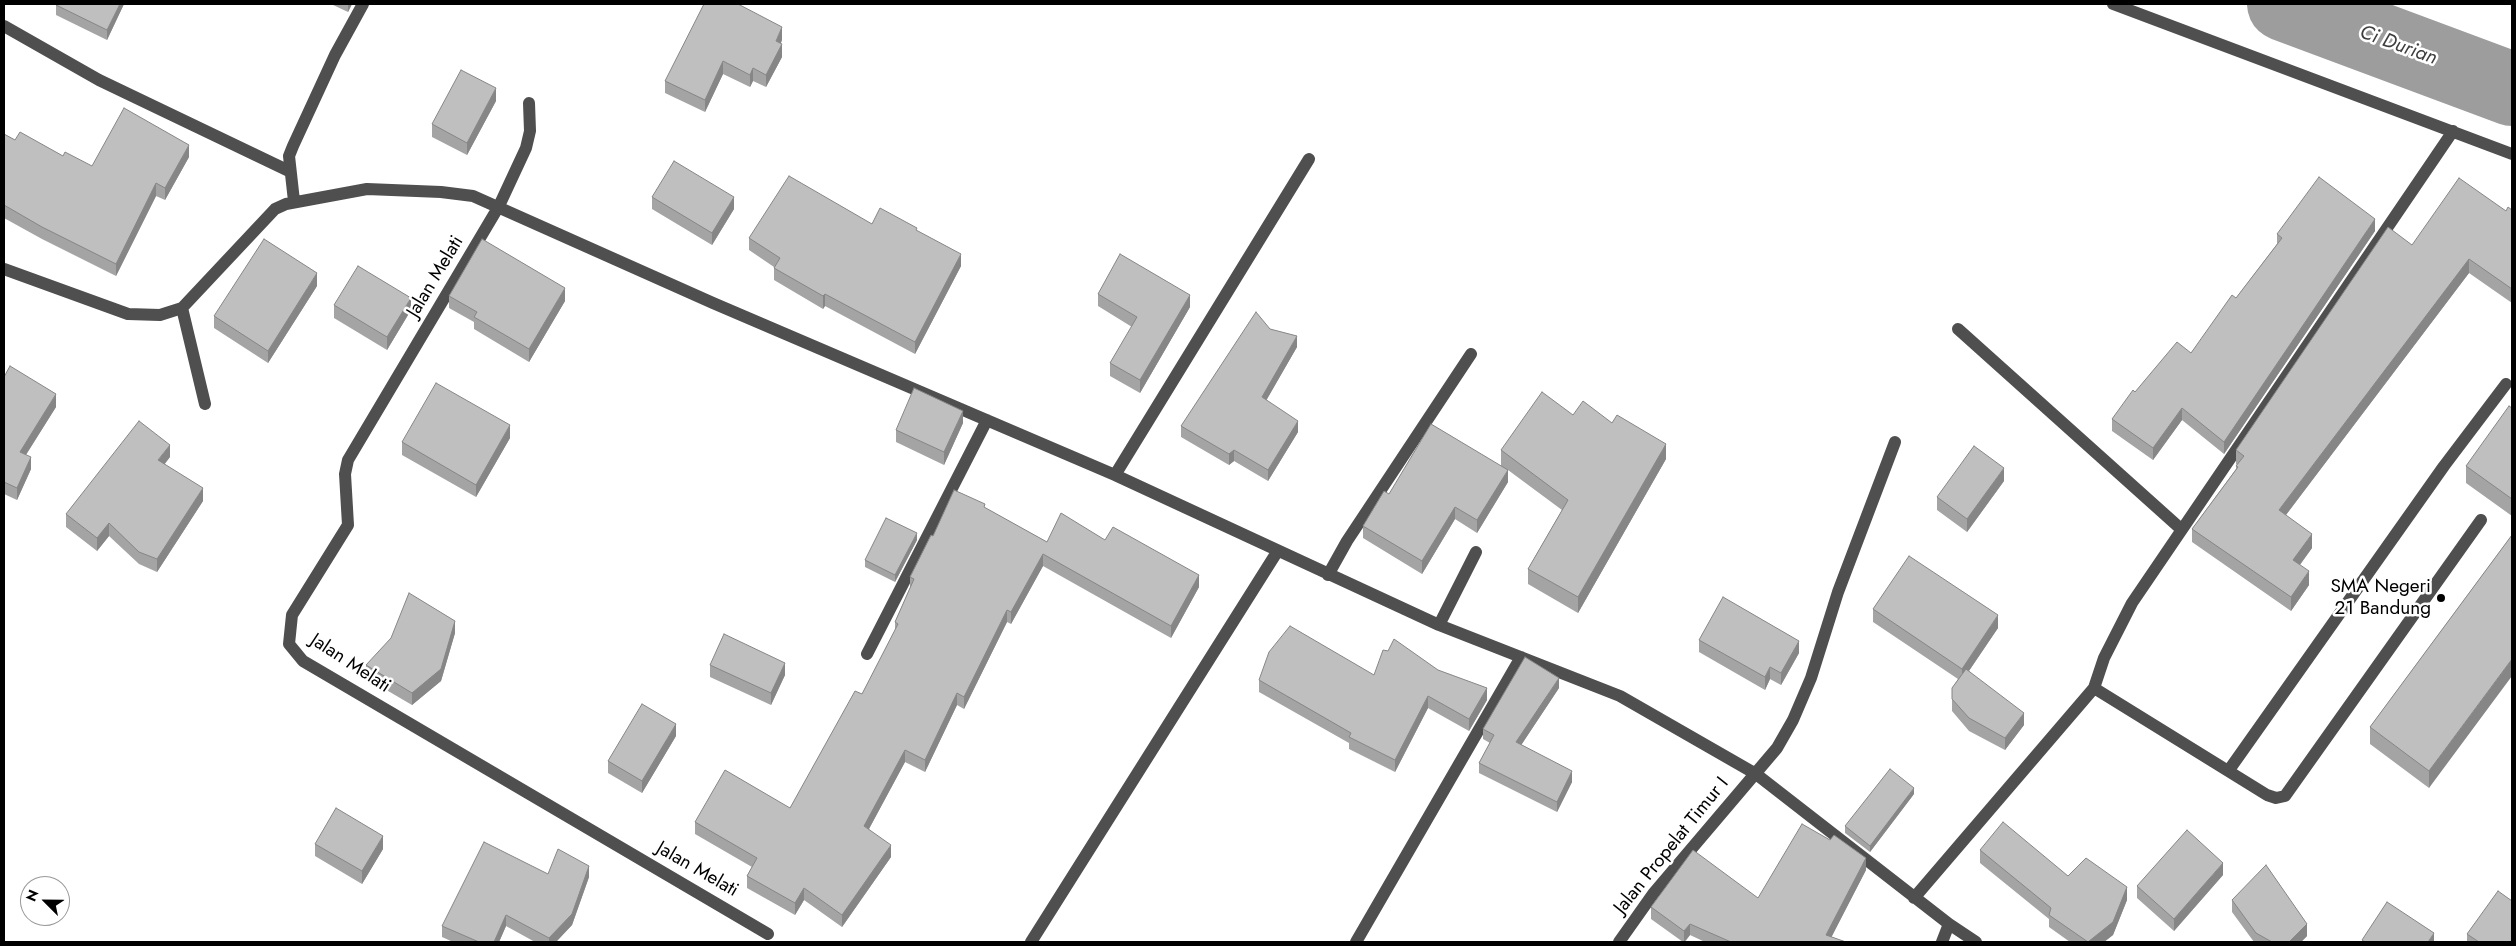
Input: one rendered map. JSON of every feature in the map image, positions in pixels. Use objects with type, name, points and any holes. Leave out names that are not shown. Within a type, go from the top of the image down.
[{"type":"street","points":[[294,201],[289,171],[289,156],[335,55],[363,4]]},
{"type":"street","points":[[2113,4],[2512,154]]},
{"type":"street","points":[[4,26],[99,80],[289,171]]},
{"type":"street","name":"Jalan Melati","points":[[529,103],[530,131],[526,148],[499,206],[348,460],[345,474],[348,525],[292,615],[289,644],[303,661],[768,934]]},
{"type":"street","points":[[1914,898],[2094,688],[2117,628],[2181,529],[2453,131]]},
{"type":"street","points":[[1115,475],[1309,158]]},
{"type":"street","points":[[4,269],[128,314],[160,316],[182,308],[274,209],[294,201],[367,189],[441,192],[473,196],[499,206],[713,304],[1115,475],[1277,552],[1439,625],[1620,696],[1756,774],[1914,898],[1976,942]]},
{"type":"street","points":[[182,308],[205,404]]},
{"type":"street","points":[[1958,330],[2181,529]]},
{"type":"street","points":[[1328,575],[1347,541],[1471,354]]},
{"type":"street","points":[[2229,770],[2444,466],[2506,384]]},
{"type":"street","points":[[867,654],[987,420]]},
{"type":"street","name":"Jalan Propelat Timur I","points":[[1619,942],[1653,894],[1777,748],[1793,720],[1807,686],[1838,592],[1895,442]]},
{"type":"street","points":[[2094,688],[2178,742],[2229,770],[2267,795],[2276,798],[2285,796],[2481,520]]},
{"type":"street","points":[[1031,942],[1277,552]]},
{"type":"street","points":[[1439,625],[1476,552]]},
{"type":"street","points":[[1356,942],[1521,657]]},
{"type":"street","points":[[1942,942],[1949,924]]},
{"type":"building","points":[[56,4],[120,4],[107,30]]},
{"type":"building","points":[[704,4],[738,4],[782,27],[776,41],[782,44],[766,75],[753,68],[750,75],[723,61],[705,100],[665,81]]},
{"type":"building","points":[[461,70],[496,88],[467,143],[432,124]]},
{"type":"building","points":[[124,108],[189,145],[165,188],[156,183],[116,264],[42,227],[4,205],[4,134],[15,140],[20,132],[63,156],[65,152],[92,166]]},
{"type":"building","points":[[674,161],[734,197],[712,233],[652,197]]},
{"type":"building","points":[[789,176],[872,224],[880,208],[961,254],[915,342],[825,294],[823,296],[774,268],[780,258],[749,238]]},
{"type":"building","points":[[2319,177],[2375,219],[2224,442],[2182,408],[2153,448],[2112,419],[2133,390],[2135,392],[2177,342],[2191,353],[2232,295],[2236,298],[2282,238],[2277,234]]},
{"type":"building","points":[[2459,178],[2506,211],[2508,207],[2512,210],[2512,289],[2469,259],[2279,510],[2312,534],[2293,560],[2309,571],[2291,597],[2192,529],[2238,467],[2236,466],[2244,456],[2236,450],[2388,227],[2412,245]]},
{"type":"building","points":[[264,239],[317,273],[268,351],[214,316]]},
{"type":"building","points":[[482,239],[565,288],[529,349],[474,317],[477,312],[449,296]]},
{"type":"building","points":[[1120,254],[1190,295],[1140,380],[1110,363],[1137,317],[1098,294]]},
{"type":"building","points":[[358,266],[411,298],[387,337],[334,305]]},
{"type":"building","points":[[1256,312],[1270,329],[1297,336],[1262,397],[1298,421],[1268,470],[1234,450],[1229,454],[1181,426]]},
{"type":"building","points":[[10,366],[56,394],[20,452],[31,457],[17,488],[4,482],[4,377]]},
{"type":"building","points":[[436,383],[510,425],[476,485],[402,442]]},
{"type":"building","points":[[914,388],[963,411],[944,452],[896,430]]},
{"type":"building","points":[[1542,392],[1573,415],[1583,401],[1612,423],[1617,415],[1666,444],[1578,597],[1528,569],[1568,500],[1501,450]]},
{"type":"building","points":[[2509,406],[2512,408],[2512,499],[2466,466]]},
{"type":"building","points":[[139,421],[170,445],[158,460],[203,488],[157,559],[139,552],[109,523],[97,538],[66,514]]},
{"type":"building","points":[[1431,424],[1508,470],[1477,520],[1455,507],[1422,561],[1363,526],[1384,491],[1389,494]]},
{"type":"building","points":[[1974,446],[2004,468],[1967,519],[1937,497]]},
{"type":"building","points":[[954,490],[985,504],[984,507],[1047,542],[1061,513],[1105,540],[1113,527],[1199,575],[1171,626],[1043,554],[1011,612],[1007,610],[964,697],[957,693],[925,760],[905,750],[864,826],[891,845],[842,915],[804,888],[795,903],[747,876],[757,858],[695,822],[725,770],[790,808],[855,691],[862,694],[898,624],[895,622],[914,579],[910,577],[931,535],[933,536]]},
{"type":"building","points":[[886,518],[917,533],[895,575],[865,560]]},
{"type":"building","points":[[2512,535],[2512,659],[2429,771],[2370,727]]},
{"type":"building","points":[[1909,556],[1998,615],[1962,669],[1873,609]]},
{"type":"building","points":[[409,593],[455,621],[441,669],[412,693],[366,665],[391,638]]},
{"type":"building","points":[[1723,597],[1799,641],[1781,673],[1770,667],[1765,677],[1699,640]]},
{"type":"building","points":[[1290,626],[1374,675],[1383,650],[1388,651],[1394,639],[1438,670],[1487,688],[1469,719],[1428,696],[1395,760],[1349,737],[1351,733],[1259,680],[1269,652]]},
{"type":"building","points":[[724,634],[785,663],[771,693],[710,665]]},
{"type":"building","points":[[1525,657],[1559,678],[1516,742],[1572,771],[1557,802],[1479,763],[1494,735],[1483,729]]},
{"type":"building","points":[[1966,669],[2024,713],[2005,738],[1969,718],[1952,699],[1952,688]]},
{"type":"building","points":[[642,704],[676,724],[642,781],[608,761]]},
{"type":"building","points":[[1890,769],[1914,788],[1870,846],[1845,826]]},
{"type":"building","points":[[336,808],[383,836],[362,871],[315,844]]},
{"type":"building","points":[[2003,822],[2068,876],[2086,858],[2127,887],[2113,922],[2088,942],[2049,915],[2051,908],[1980,850]]},
{"type":"building","points":[[1802,824],[1830,840],[1834,835],[1866,858],[1826,935],[1846,942],[1731,942],[1690,924],[1684,931],[1651,907],[1693,850],[1758,898]]},
{"type":"building","points":[[2187,830],[2223,863],[2174,919],[2137,886]]},
{"type":"building","points":[[484,842],[548,874],[558,849],[589,866],[572,914],[549,938],[506,915],[494,942],[479,942],[442,926]]},
{"type":"building","points":[[2266,865],[2307,924],[2289,942],[2272,942],[2256,933],[2232,900]]},
{"type":"building","points":[[2498,891],[2512,901],[2512,942],[2479,942],[2467,934]]},
{"type":"building","points":[[2387,902],[2434,933],[2428,942],[2365,942],[2362,940]]},
{"type":"waterway","name":"Ci Durian","points":[[2284,4],[2512,89]]},
{"type":"place","name":"SMA Negeri 21 Bandung","points":[[2441,598]]}]
